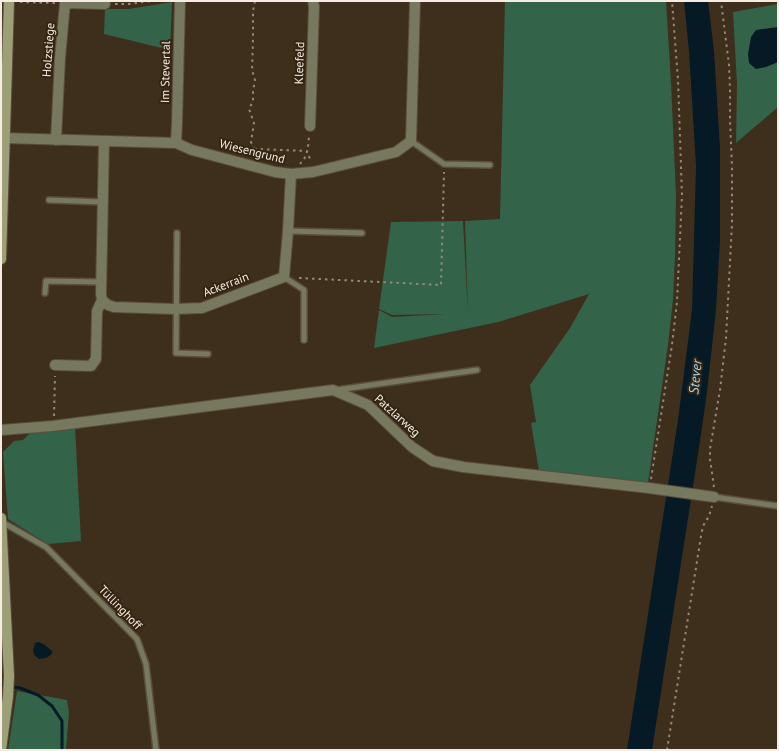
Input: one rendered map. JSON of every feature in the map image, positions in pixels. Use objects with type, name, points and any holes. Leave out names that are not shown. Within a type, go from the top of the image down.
[{"type":"main road","points":[[1,259],[9,1]]},
{"type":"main road","points":[[1,518],[9,676],[2,750]]},
{"type":"street","name":"Im Stevertal","points":[[176,143],[180,1]]},
{"type":"street","name":"Kleefeld","points":[[310,126],[313,1]]},
{"type":"street","points":[[411,141],[415,1]]},
{"type":"street","points":[[65,3],[105,4]]},
{"type":"street","name":"Holzstiege","points":[[56,140],[65,3]]},
{"type":"street","name":"Wiesengrund","points":[[4,138],[176,143],[192,150],[275,172],[294,174],[313,172],[396,152],[411,141]]},
{"type":"street","points":[[55,365],[90,366],[96,359],[97,311],[102,300],[104,142]]},
{"type":"street","points":[[284,277],[294,174]]},
{"type":"street","name":"Ackerrain","points":[[102,300],[114,307],[202,308],[284,277]]},
{"type":"street","points":[[1,430],[53,426],[333,390]]},
{"type":"street","name":"Patzlarweg","points":[[333,390],[368,405],[412,447],[433,461],[463,467],[711,496]]},
{"type":"lane","points":[[411,141],[444,164],[490,165]]},
{"type":"lane","points":[[49,200],[103,202]]},
{"type":"lane","points":[[288,231],[362,233]]},
{"type":"lane","points":[[177,233],[176,353],[208,354]]},
{"type":"lane","points":[[284,277],[304,290],[304,340]]},
{"type":"lane","points":[[45,293],[46,281],[101,282]]},
{"type":"lane","points":[[333,390],[477,370]]},
{"type":"lane","points":[[711,496],[778,506]]},
{"type":"lane","name":"Tüllinghoff","points":[[2,522],[46,547],[136,640],[146,664],[156,750]]},
{"type":"path","points":[[9,1],[65,3]]},
{"type":"path","points":[[105,4],[129,4],[151,1]]},
{"type":"path","points":[[251,165],[254,149],[252,142],[254,123],[249,109],[253,101],[255,80],[252,70],[253,11],[255,1]]},
{"type":"path","points":[[654,488],[672,345],[682,195],[678,80],[672,1]]},
{"type":"path","points":[[667,750],[701,536],[703,526],[711,511],[711,496],[715,490],[710,450],[726,338],[732,224],[729,65],[721,1]]},
{"type":"path","points":[[294,174],[307,151],[310,126]]},
{"type":"path","points":[[254,149],[307,151]]},
{"type":"path","points":[[307,151],[313,172]]},
{"type":"path","points":[[284,277],[441,285],[444,164]]},
{"type":"path","points":[[53,426],[55,365]]},
{"type":"green space","points":[[505,1],[666,1],[676,195],[675,257],[668,345],[648,483],[539,471],[531,423],[536,422],[530,385],[570,328],[589,294],[498,322],[374,348],[379,310],[392,317],[445,314],[392,315],[379,309],[391,222],[463,221],[468,313],[465,221],[500,219]]},
{"type":"green space","points":[[172,2],[170,50],[104,34],[105,9],[129,9]]},
{"type":"green space","points":[[778,4],[778,107],[736,143],[737,84],[733,12]]},
{"type":"green space","points":[[75,427],[81,541],[48,544],[8,519],[3,452],[14,441],[23,440],[31,432]]},
{"type":"green space","points":[[17,691],[67,700],[69,713],[66,750],[8,750]]},
{"type":"water","name":"Stever","points":[[684,1],[708,1],[714,51],[720,148],[720,240],[716,310],[700,441],[652,750],[627,750],[678,420],[692,310],[696,166]]},
{"type":"water","points":[[778,27],[778,62],[756,69],[749,63],[748,54],[751,37],[756,30]]},
{"type":"water","points":[[39,642],[52,651],[51,655],[39,659],[35,656],[33,651],[35,643]]},
{"type":"waterway","points":[[1,685],[20,688],[38,695],[52,706],[62,721],[62,750]]}]
